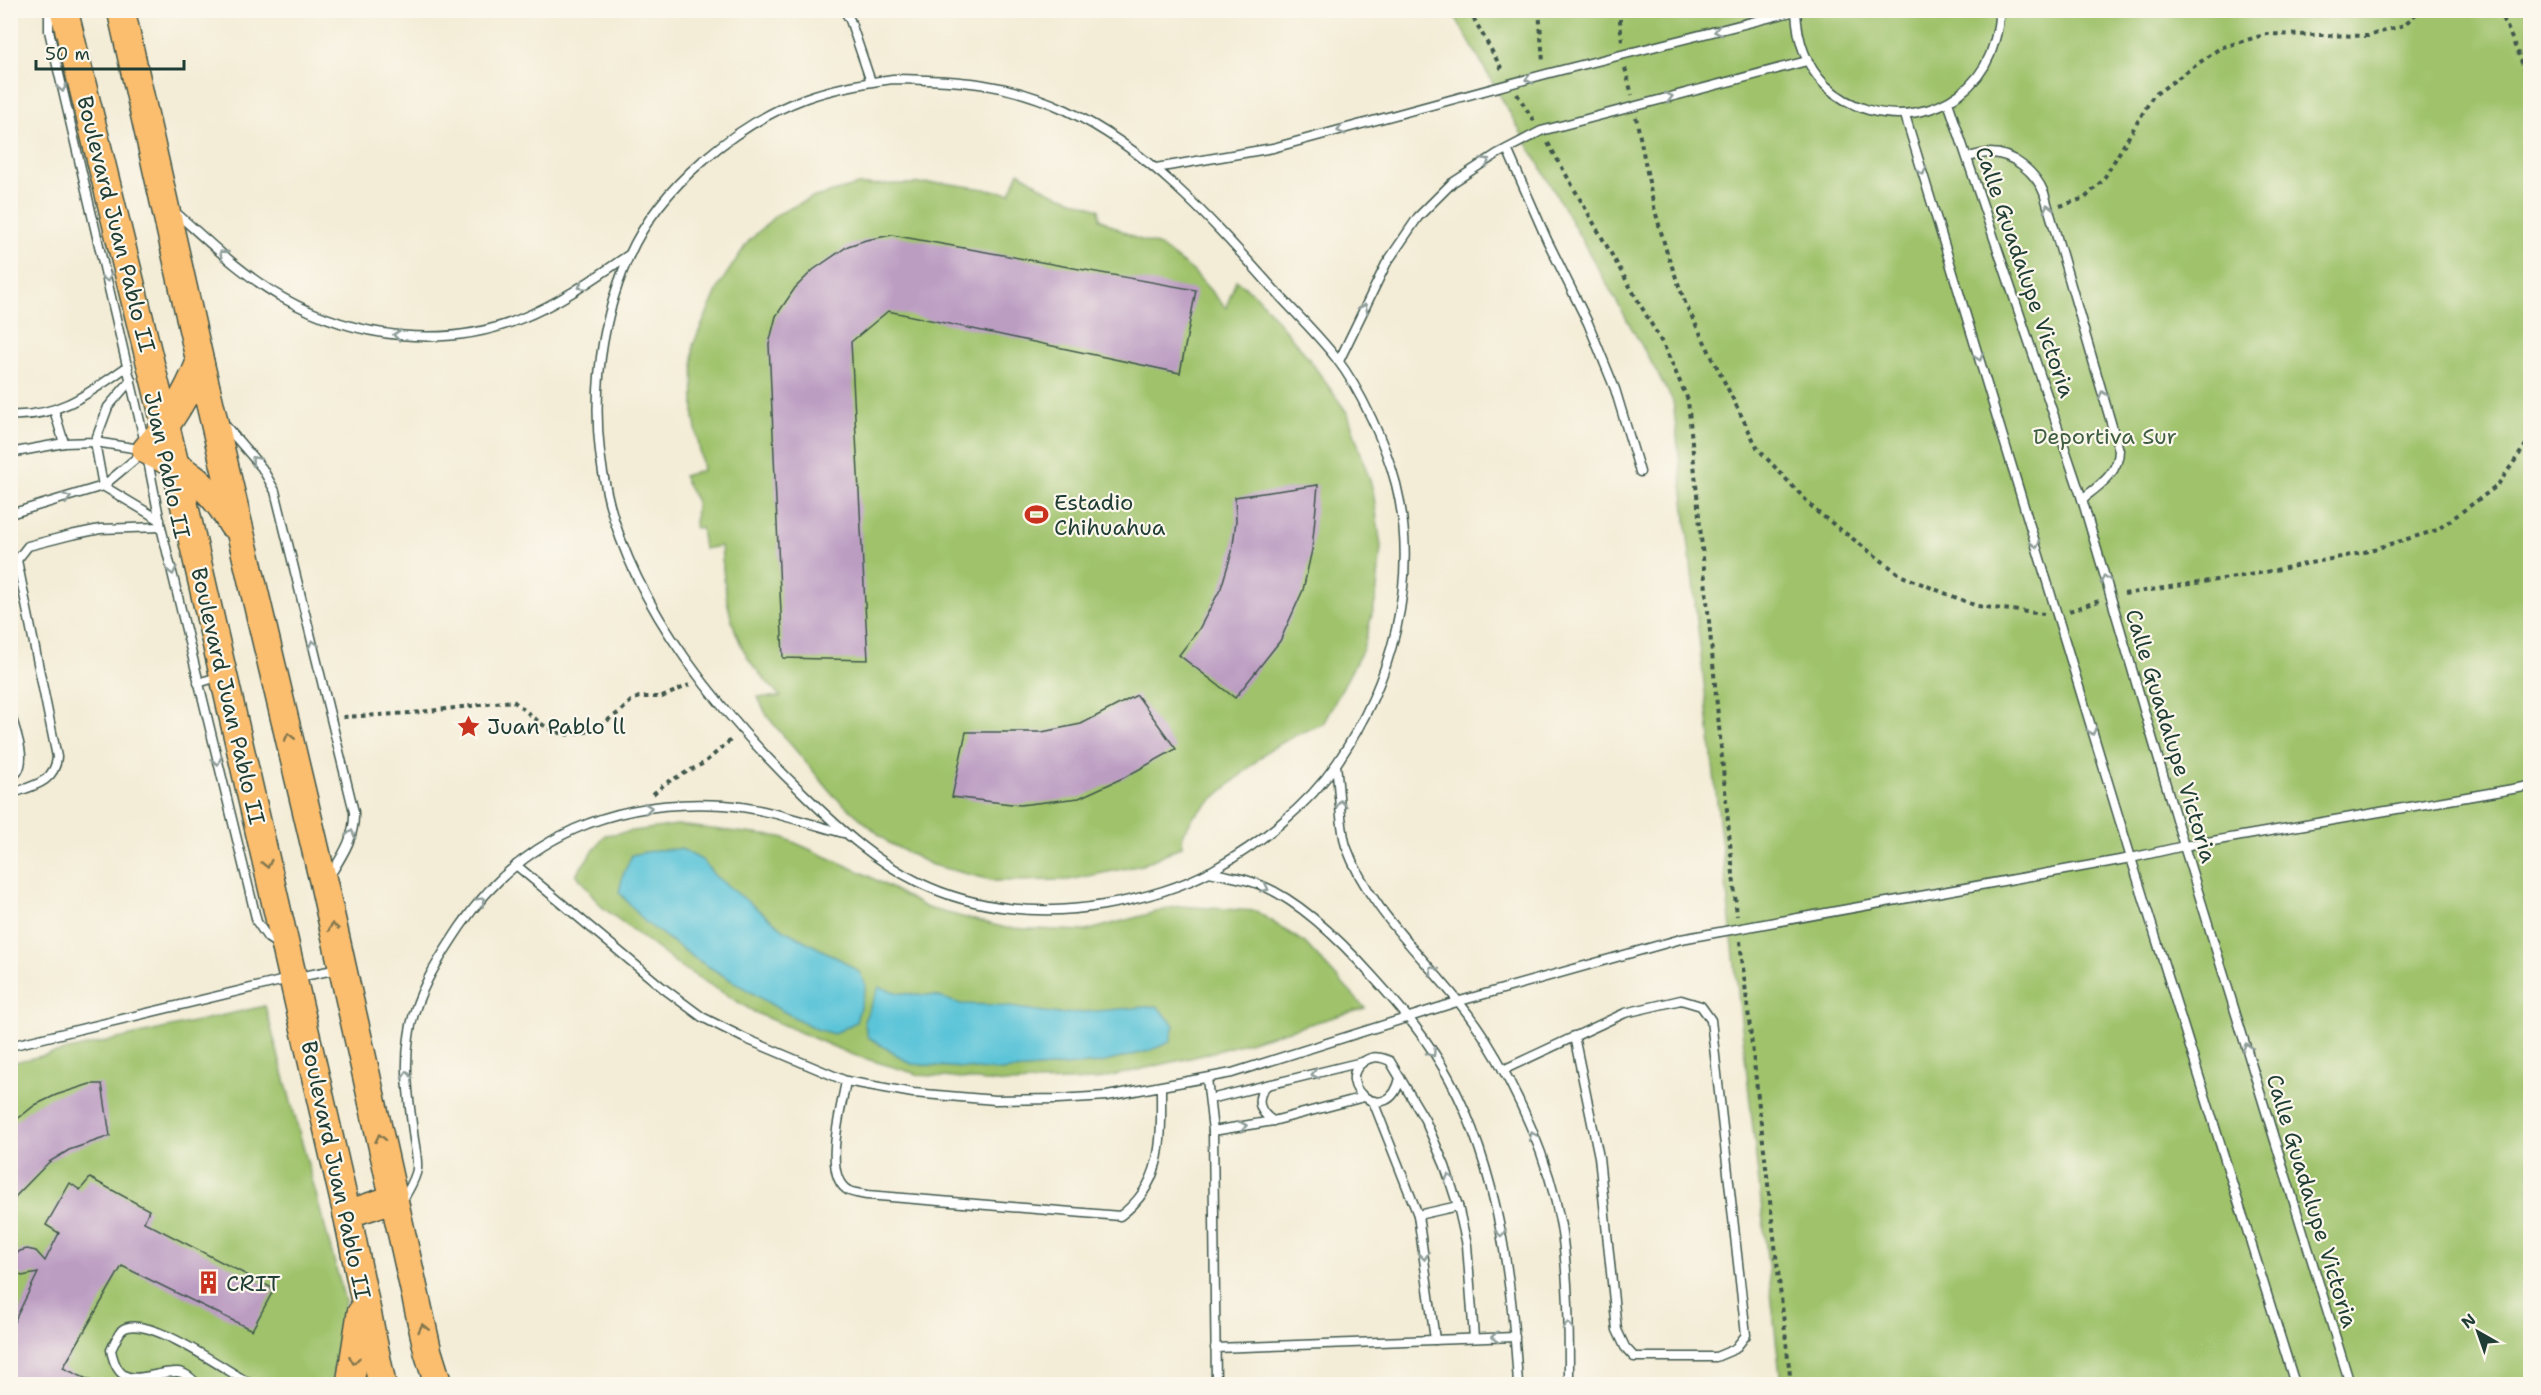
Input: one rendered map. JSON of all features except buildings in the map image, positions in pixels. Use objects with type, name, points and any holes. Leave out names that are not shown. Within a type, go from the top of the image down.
[{"type":"main road","name":"Boulevard Juan Pablo II","points":[[64,10],[175,464],[211,679],[286,949],[347,1214],[382,1384]]},
{"type":"main road","points":[[120,16],[324,885],[428,1352],[438,1384]]},
{"type":"main road","points":[[200,362],[187,392],[165,429],[146,450],[175,464],[195,478],[216,498],[244,546]]},
{"type":"main road","points":[[347,1214],[395,1206]]},
{"type":"main road","points":[[350,1384],[363,1294]]},
{"type":"lane","name":"Juan Pablo II","points":[[49,10],[49,31],[128,366],[161,524],[211,679]]},
{"type":"lane","points":[[844,10],[850,20],[871,82]]},
{"type":"lane","points":[[1156,168],[1274,148],[1546,74],[1795,11],[1798,37],[1807,61],[1824,85],[1848,103],[1876,113],[1905,115],[1927,111],[1948,102],[1969,86],[1985,65],[1996,41],[2002,12]]},
{"type":"lane","points":[[1339,361],[1386,264],[1418,217],[1452,183],[1541,131],[1807,61]]},
{"type":"lane","points":[[893,79],[964,80],[1018,91],[1065,110],[1116,137],[1156,168],[1214,223],[1339,361],[1378,432],[1396,486],[1404,537],[1404,581],[1398,625],[1385,670],[1336,765],[1302,804],[1271,830],[1209,872],[1150,895],[1105,905],[1059,911],[1017,910],[964,900],[921,884],[884,863],[845,833],[788,780],[687,662],[653,606],[627,554],[607,497],[597,434],[598,374],[610,312],[630,254],[652,218],[682,181],[720,146],[758,121],[804,99],[851,85],[893,79]]},
{"type":"lane","name":"Calle Guadalupe Victoria","points":[[1948,102],[2082,499],[2184,846],[2350,1384]]},
{"type":"lane","points":[[1905,115],[2056,615],[2295,1384]]},
{"type":"lane","points":[[1507,149],[1615,389],[1640,472]]},
{"type":"lane","points":[[1967,157],[1992,153],[2008,158],[2030,171],[2040,182],[2119,450],[2119,460],[2114,470],[2103,484],[2082,499]]},
{"type":"lane","points":[[164,202],[247,274],[283,298],[320,316],[363,330],[399,336],[442,336],[480,332],[520,319],[567,295],[630,254]]},
{"type":"lane","points":[[10,415],[22,416],[54,410],[76,402],[128,366]]},
{"type":"lane","points":[[131,380],[108,407],[95,442],[103,486],[161,524]]},
{"type":"lane","points":[[54,410],[64,443]]},
{"type":"lane","points":[[213,413],[262,468],[275,491],[354,812],[354,823],[347,848],[324,885]]},
{"type":"lane","points":[[10,453],[64,443],[95,442],[146,450]]},
{"type":"lane","points":[[10,514],[103,486],[146,450]]},
{"type":"lane","points":[[10,794],[47,780],[56,767],[57,757],[17,560],[28,546],[100,529],[161,524]]},
{"type":"lane","points":[[10,712],[22,763],[18,773],[10,778]]},
{"type":"lane","points":[[1336,765],[1345,844],[1365,885],[1406,939],[1460,1001],[1517,1096],[1545,1166],[1560,1225],[1568,1290],[1569,1384]]},
{"type":"lane","points":[[516,865],[573,914],[702,1017],[744,1038],[846,1081],[913,1093],[995,1100],[1058,1100],[1161,1088],[1232,1073],[1460,1001],[1681,939],[2131,858],[2184,846],[2530,786]]},
{"type":"lane","points":[[395,1206],[417,1169],[407,1072],[409,1036],[424,987],[437,962],[472,910],[516,865],[552,839],[592,822],[635,810],[679,804],[725,805],[778,815],[845,833]]},
{"type":"lane","points":[[1209,872],[1251,881],[1284,898],[1318,923],[1358,960],[1409,1018],[1450,1080],[1481,1153],[1500,1220],[1515,1337],[1518,1384]]},
{"type":"lane","points":[[10,1046],[342,968]]},
{"type":"lane","points":[[1503,1070],[1574,1036],[1625,1013],[1681,1000],[1701,1006],[1711,1020],[1746,1335],[1735,1349],[1716,1357],[1634,1357],[1625,1347],[1617,1330],[1599,1157],[1574,1036]]},
{"type":"lane","points":[[1210,1099],[1371,1058],[1381,1057],[1390,1061],[1425,1119],[1445,1166],[1458,1206],[1467,1245],[1474,1338]]},
{"type":"lane","points":[[1362,1062],[1356,1070],[1354,1080],[1357,1090],[1372,1101],[1391,1096],[1396,1091],[1400,1078]]},
{"type":"lane","points":[[1207,1078],[1213,1131],[1216,1384]]},
{"type":"lane","points":[[846,1081],[833,1162],[837,1178],[848,1191],[867,1195],[1120,1216],[1133,1204],[1153,1177],[1161,1137],[1161,1088]]},
{"type":"lane","points":[[1267,1085],[1258,1100],[1265,1116],[1273,1121]]},
{"type":"lane","points":[[1213,1131],[1273,1121],[1364,1097]]},
{"type":"lane","points":[[1372,1101],[1418,1215],[1435,1340]]},
{"type":"lane","points":[[1418,1215],[1458,1206]]},
{"type":"lane","points":[[197,1384],[178,1372],[142,1381],[126,1379],[119,1374],[111,1350],[122,1330],[130,1326],[141,1325],[169,1336],[251,1384]]},
{"type":"lane","points":[[1215,1348],[1515,1337]]},
{"type":"path","points":[[1469,10],[1665,348],[1688,400],[1738,928],[1791,1384]]},
{"type":"path","points":[[1539,10],[1541,50],[1546,74]]},
{"type":"path","points":[[1619,10],[1627,80],[1635,106],[1654,207],[1666,253],[1686,305],[1758,449],[1815,511],[1902,576],[1977,606],[2056,615],[2110,597],[2255,574],[2361,553],[2437,530],[2497,486],[2530,440]]},
{"type":"path","points":[[2049,210],[2085,198],[2103,180],[2153,96],[2220,48],[2267,34],[2368,36],[2404,25],[2420,10]]},
{"type":"path","points":[[2500,10],[2530,82]]},
{"type":"path","points":[[331,718],[412,713],[513,701],[543,725],[564,735],[592,731],[621,711],[630,701],[639,697],[662,697],[702,680]]},
{"type":"path","points":[[635,810],[666,783],[704,763],[742,729]]},
{"type":"green space","name":"Deportiva Sur","points":[[1452,11],[2530,11],[2530,1384],[1781,1384],[1673,401]]},
{"type":"green space","name":"Estadio Chihuahua","points":[[1019,172],[1048,191],[1099,209],[1100,219],[1135,238],[1160,246],[1193,271],[1226,308],[1236,280],[1257,296],[1307,356],[1348,414],[1373,490],[1381,547],[1376,599],[1363,649],[1323,724],[1296,735],[1269,750],[1194,816],[1183,833],[1182,846],[1142,865],[1069,880],[995,881],[932,865],[889,843],[834,796],[767,716],[758,697],[781,697],[755,668],[741,645],[728,604],[721,546],[704,549],[701,528],[695,528],[696,502],[683,476],[703,470],[694,418],[693,345],[720,284],[748,242],[776,215],[811,198],[858,185],[945,183],[1010,193]]},
{"type":"green space","points":[[677,825],[782,837],[863,873],[927,908],[1006,928],[1086,931],[1178,906],[1256,911],[1305,943],[1365,1008],[1203,1055],[1095,1080],[1009,1083],[920,1075],[850,1054],[756,1013],[681,967],[602,907],[576,874],[605,835]]},
{"type":"green space","points":[[265,1006],[345,1301],[332,1384],[11,1384],[10,1063]]},
{"type":"water","points":[[681,849],[702,860],[715,876],[786,931],[859,972],[866,985],[856,1022],[834,1034],[816,1029],[696,959],[645,922],[619,892],[623,875],[632,855],[656,850]]},
{"type":"water","points":[[879,987],[899,993],[936,996],[961,1004],[996,1005],[1059,1014],[1157,1006],[1174,1025],[1170,1042],[1149,1051],[1101,1063],[1000,1071],[911,1064],[868,1037],[864,1021]]},
{"type":"place","name":"Estadio Chihuahua","points":[[1036,515]]},
{"type":"place","name":"Juan Pablo ll","points":[[469,726]]},
{"type":"place","name":"CRIT","points":[[208,1283]]}]
